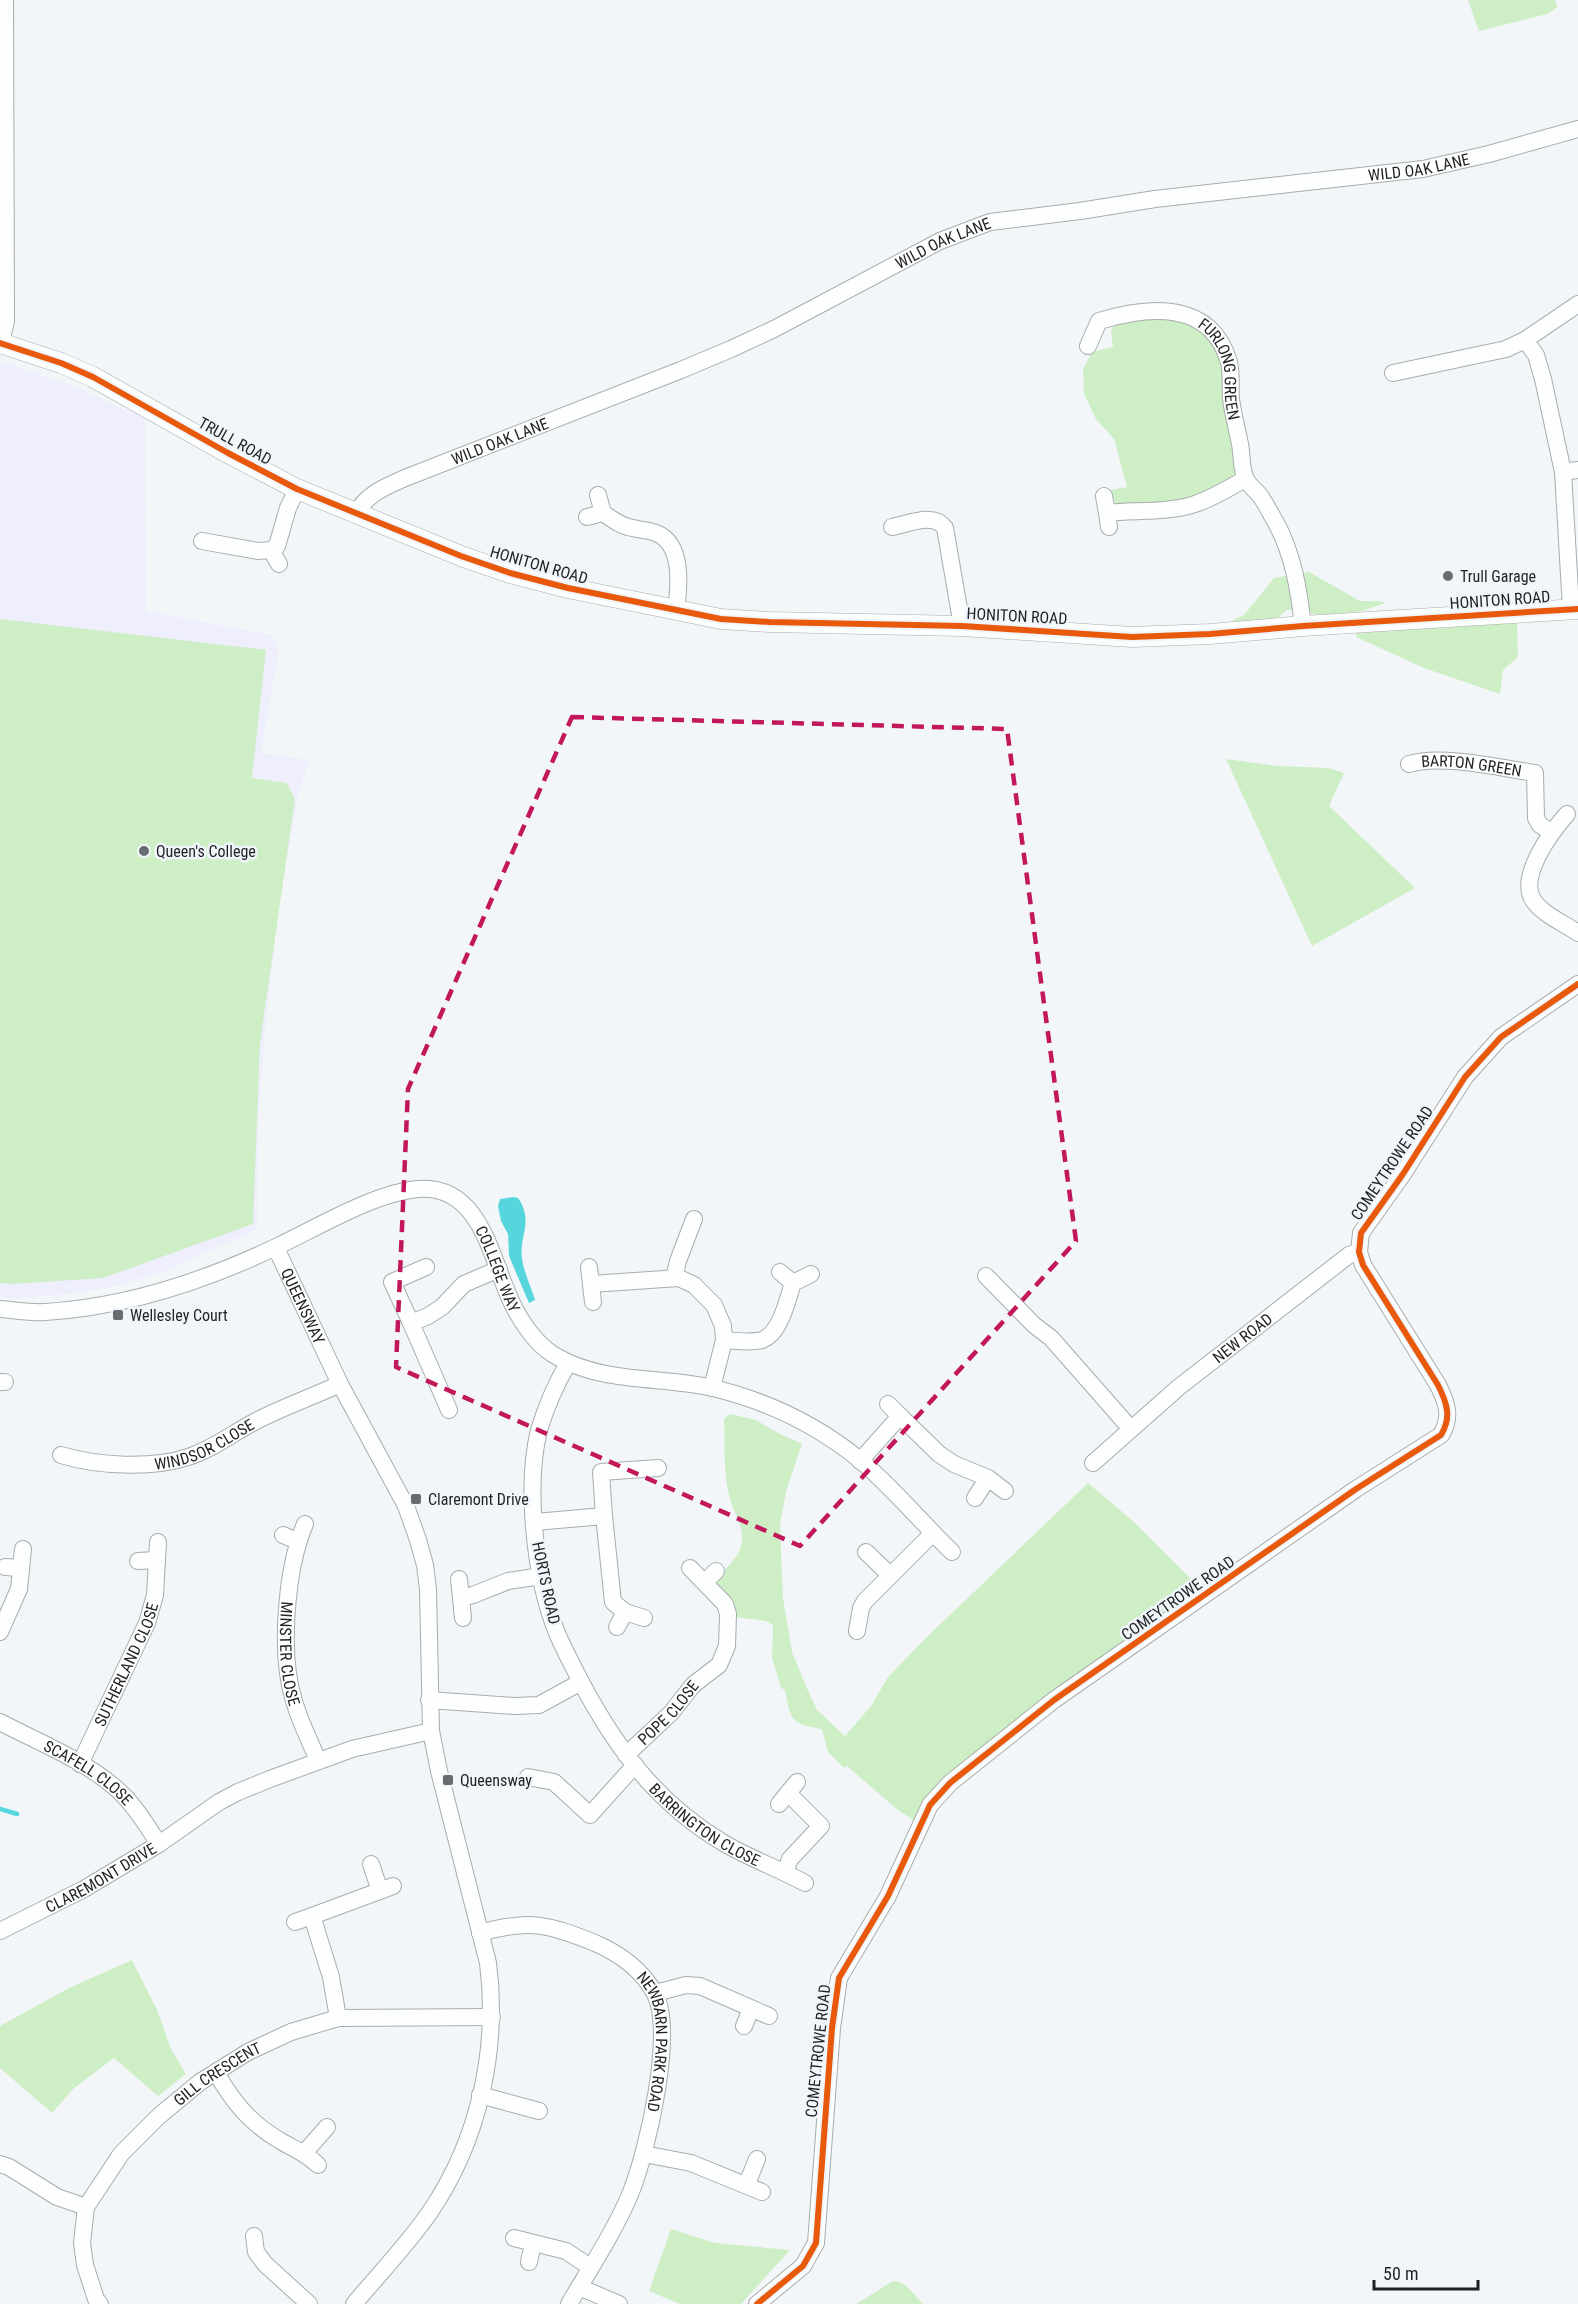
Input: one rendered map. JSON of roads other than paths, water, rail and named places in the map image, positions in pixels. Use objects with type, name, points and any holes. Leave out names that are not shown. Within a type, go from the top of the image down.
[{"type":"street","points":[[0,343],[6,321],[3,103],[5,0]]},
{"type":"street","name":"WILD OAK LANE","points":[[356,514],[366,500],[379,490],[405,478],[731,349],[774,329],[940,241],[990,222],[1155,199],[1424,169],[1489,154],[1578,129]]},
{"type":"street","points":[[1400,367],[1506,349],[1578,304]]},
{"type":"street","name":"FURLONG GREEN","points":[[1088,346],[1099,321],[1119,315],[1161,309],[1182,312],[1203,323],[1216,337],[1230,365],[1231,399],[1245,479],[1261,497],[1289,555],[1298,586],[1303,626]]},
{"type":"street","points":[[1525,339],[1536,355],[1544,378],[1570,471],[1574,609]]},
{"type":"street","name":"TRULL ROAD","points":[[0,343],[61,363],[93,377],[297,489],[461,556]]},
{"type":"street","points":[[1107,512],[1176,508],[1194,504],[1213,497],[1245,479]]},
{"type":"street","points":[[202,541],[258,551],[275,557],[288,508],[297,489]]},
{"type":"street","points":[[598,495],[595,515],[630,528],[658,533],[666,540],[677,560],[676,611]]},
{"type":"street","points":[[892,527],[933,519],[941,522],[945,528],[962,626]]},
{"type":"street","name":"HONITON ROAD","points":[[461,556],[510,573],[568,588],[721,619],[769,622],[962,626],[1132,637],[1210,634],[1574,609]]},
{"type":"street","name":"BARTON GREEN","points":[[1409,764],[1422,760],[1536,767],[1536,818],[1540,825],[1551,832]]},
{"type":"street","points":[[1567,814],[1551,832],[1541,849],[1530,880],[1530,893],[1541,908],[1578,933]]},
{"type":"street","name":"COMEYTROWE ROAD","points":[[757,2304],[803,2266],[816,2242],[832,2028],[839,1978],[888,1896],[930,1805],[950,1783],[1054,1700],[1356,1489],[1441,1435],[1447,1425],[1446,1402],[1438,1385],[1367,1273],[1359,1252],[1361,1233],[1404,1174],[1465,1077],[1501,1037],[1578,984]]},
{"type":"street","name":"COLLEGE WAY","points":[[0,1309],[43,1312],[115,1304],[194,1282],[276,1248],[387,1196],[431,1189],[450,1194],[474,1216],[489,1243],[511,1302],[523,1322],[550,1353],[587,1371],[712,1388],[760,1403],[808,1424],[860,1461],[952,1552]]},
{"type":"street","points":[[674,1278],[694,1220]]},
{"type":"street","name":"QUEENSWAY","points":[[276,1248],[340,1384],[402,1498],[418,1539],[428,1589],[431,1731],[488,1963],[492,2017],[487,2062],[480,2095],[468,2136],[451,2174],[429,2212],[354,2304]]},
{"type":"street","name":"NEW ROAD","points":[[1094,1463],[1179,1387],[1348,1255],[1359,1252]]},
{"type":"street","points":[[426,1267],[386,1286],[411,1323],[449,1410]]},
{"type":"street","points":[[411,1323],[442,1306],[464,1284],[499,1269]]},
{"type":"street","points":[[724,1340],[762,1340],[771,1334],[778,1323],[786,1278],[811,1274]]},
{"type":"street","points":[[593,1302],[590,1275],[679,1278],[694,1285],[714,1305],[723,1326],[724,1340],[712,1388]]},
{"type":"street","points":[[986,1275],[1034,1325],[1058,1346],[1131,1429]]},
{"type":"street","name":"HORTS ROAD","points":[[568,1363],[545,1410],[539,1432],[533,1468],[534,1522],[541,1576],[557,1632],[581,1682]]},
{"type":"street","name":"WINDSOR CLOSE","points":[[61,1455],[82,1461],[144,1464],[188,1457],[220,1443],[258,1420],[340,1384]]},
{"type":"street","points":[[860,1461],[894,1410],[939,1454],[954,1464],[988,1478],[1005,1491]]},
{"type":"street","points":[[644,1618],[625,1612],[613,1602],[604,1516],[595,1472],[658,1468]]},
{"type":"street","points":[[975,1498],[988,1478]]},
{"type":"street","points":[[534,1522],[604,1516]]},
{"type":"street","name":"MINSTER CLOSE","points":[[304,1524],[290,1538],[292,1568],[286,1661],[293,1700],[318,1761]]},
{"type":"street","points":[[857,1630],[855,1606],[933,1533]]},
{"type":"street","name":"SUTHERLAND CLOSE","points":[[80,1764],[147,1623],[155,1595],[158,1542]]},
{"type":"street","points":[[0,1632],[19,1588],[13,1568],[23,1549]]},
{"type":"street","points":[[866,1552],[890,1575]]},
{"type":"street","points":[[138,1561],[157,1560]]},
{"type":"street","name":"POPE CLOSE","points":[[630,1760],[693,1685],[716,1679],[719,1665],[728,1646],[728,1614],[725,1604],[710,1577],[690,1568]]},
{"type":"street","points":[[461,1598],[508,1581],[541,1576]]},
{"type":"street","points":[[459,1579],[463,1618]]},
{"type":"street","points":[[617,1627],[625,1612]]},
{"type":"street","points":[[429,1700],[515,1707],[539,1705],[581,1682]]},
{"type":"street","name":"BARRINGTON CLOSE","points":[[581,1682],[600,1717],[630,1760],[668,1802],[690,1822],[739,1851],[805,1883]]},
{"type":"street","name":"SCAFELL CLOSE","points":[[0,1722],[80,1764],[120,1792],[138,1811],[159,1844]]},
{"type":"street","name":"CLAREMONT DRIVE","points":[[0,1931],[55,1905],[159,1844],[219,1802],[270,1779],[352,1749],[431,1731]]},
{"type":"street","points":[[528,1777],[554,1782],[596,1820],[630,1760]]},
{"type":"street","points":[[785,1872],[790,1859],[827,1831],[788,1793]]},
{"type":"street","points":[[295,1922],[387,1888],[371,1864]]},
{"type":"street","points":[[312,1916],[328,1969],[338,2018]]},
{"type":"street","name":"NEWBARN PARK ROAD","points":[[480,1933],[527,1923],[568,1933],[607,1948],[634,1968],[655,1993],[661,2016],[662,2044],[644,2154],[630,2194],[569,2304]]},
{"type":"street","points":[[655,1993],[686,1985],[700,1986],[769,2016]]},
{"type":"street","points":[[744,2026],[751,2009]]},
{"type":"street","name":"GILL CRESCENT","points":[[94,2302],[82,2243],[86,2207],[121,2154],[159,2116],[200,2082],[248,2052],[291,2032],[338,2018],[492,2017]]},
{"type":"street","points":[[216,2073],[228,2095],[242,2113],[278,2140],[305,2152],[318,2165]]},
{"type":"street","points":[[480,2095],[538,2111]]},
{"type":"street","points":[[305,2152],[327,2127]]},
{"type":"street","points":[[644,2154],[692,2163],[762,2192]]},
{"type":"street","points":[[747,2184],[757,2159]]},
{"type":"street","points":[[0,2164],[9,2167],[57,2197],[86,2207]]},
{"type":"street","points":[[254,2236],[256,2252],[265,2264],[309,2304]]},
{"type":"street","points":[[514,2238],[566,2251],[590,2267]]},
{"type":"street","points":[[529,2262],[533,2243]]},
{"type":"street","points":[[579,2287],[619,2304]]},
{"type":"water","points":[[518,1198],[525,1214],[522,1259],[535,1300],[529,1303],[509,1256],[508,1234],[501,1221],[498,1206],[500,1199]]},
{"type":"waterway","points":[[0,1809],[17,1814]]},
{"type":"place","name":"Trull Garage","points":[[1448,576]]},
{"type":"place","name":"Queen's College","points":[[144,851]]},
{"type":"place","name":"Wellesley Court","points":[[118,1315]]},
{"type":"place","name":"Claremont Drive","points":[[416,1499]]},
{"type":"place","name":"Queensway","points":[[448,1780]]}]
